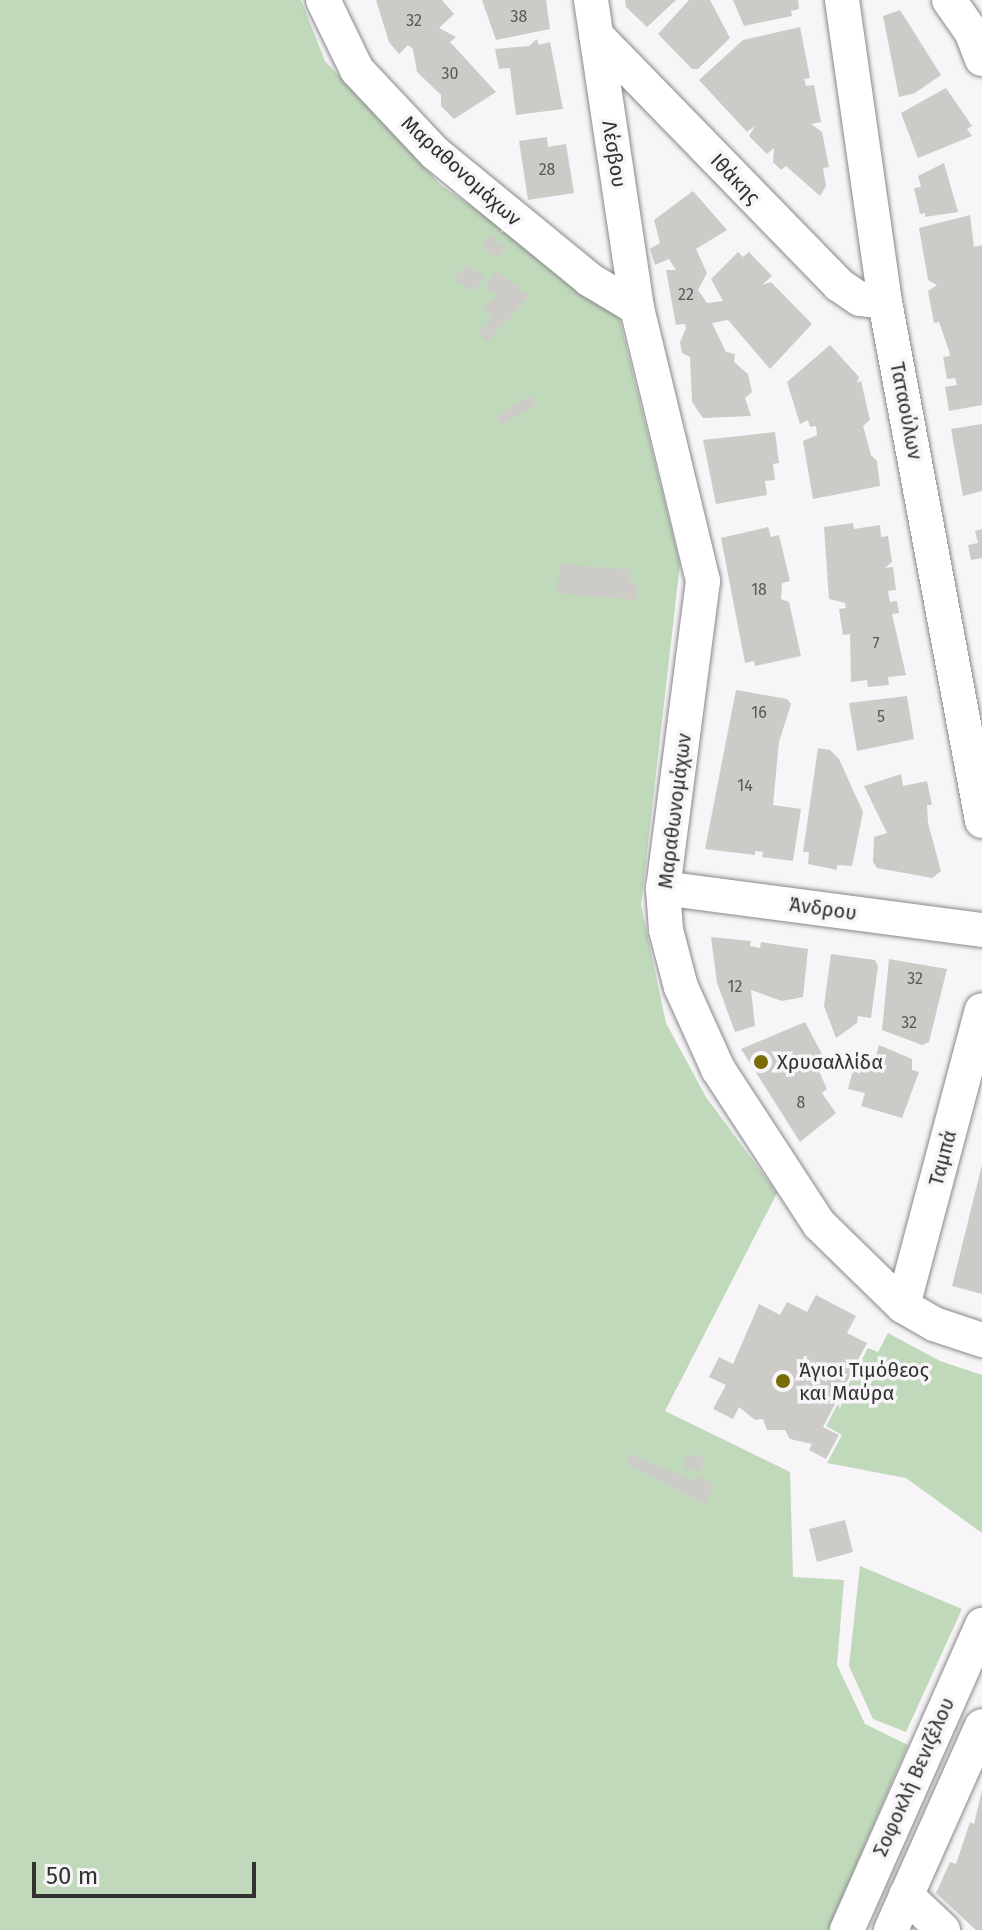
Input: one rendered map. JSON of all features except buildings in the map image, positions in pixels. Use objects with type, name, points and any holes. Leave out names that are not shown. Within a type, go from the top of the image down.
[{"type":"street","name":"Μαραθονομάχων","points":[[323,0],[357,70],[435,153],[590,280],[637,308]]},
{"type":"street","name":"Λέσβου","points":[[591,0],[637,308]]},
{"type":"street","name":"Ταταούλων","points":[[842,0],[885,302],[982,821]]},
{"type":"street","points":[[949,0],[973,30]]},
{"type":"street","name":"Ιθάκης","points":[[596,35],[839,285],[860,299],[885,302]]},
{"type":"street","name":"Μαραθωνομάχων","points":[[637,308],[703,581],[663,888],[666,930],[681,987],[718,1069],[819,1224],[903,1306],[934,1324],[982,1340]]},
{"type":"street","name":"Άνδρου","points":[[663,888],[982,930]]},
{"type":"street","name":"Ταμπά","points":[[903,1306],[982,1010]]},
{"type":"street","name":"Σοφοκλή Βενιζέλου","points":[[847,1930],[982,1625]]},
{"type":"street","name":"Σοφοκλή Βενιζέλου","points":[[891,1930],[982,1726]]},
{"type":"street","points":[[906,1895],[943,1930]]},
{"type":"green space","points":[[0,0],[301,0],[325,61],[441,185],[617,309],[680,564],[641,905],[666,1023],[706,1097],[777,1193],[665,1411],[790,1472],[793,1577],[844,1580],[837,1665],[865,1724],[908,1745],[828,1930],[0,1930]]},
{"type":"green space","points":[[888,1333],[940,1361],[982,1375],[982,1533],[906,1478],[827,1463],[842,1435],[826,1426],[868,1348],[878,1352]]},
{"type":"green space","points":[[860,1566],[962,1609],[906,1732],[873,1719],[849,1666]]},
{"type":"place","name":"Χρυσαλλίδα","points":[[761,1062]]},
{"type":"place","name":"Άγιοι Τιμόθεος και Μαύρα","points":[[783,1381]]}]
